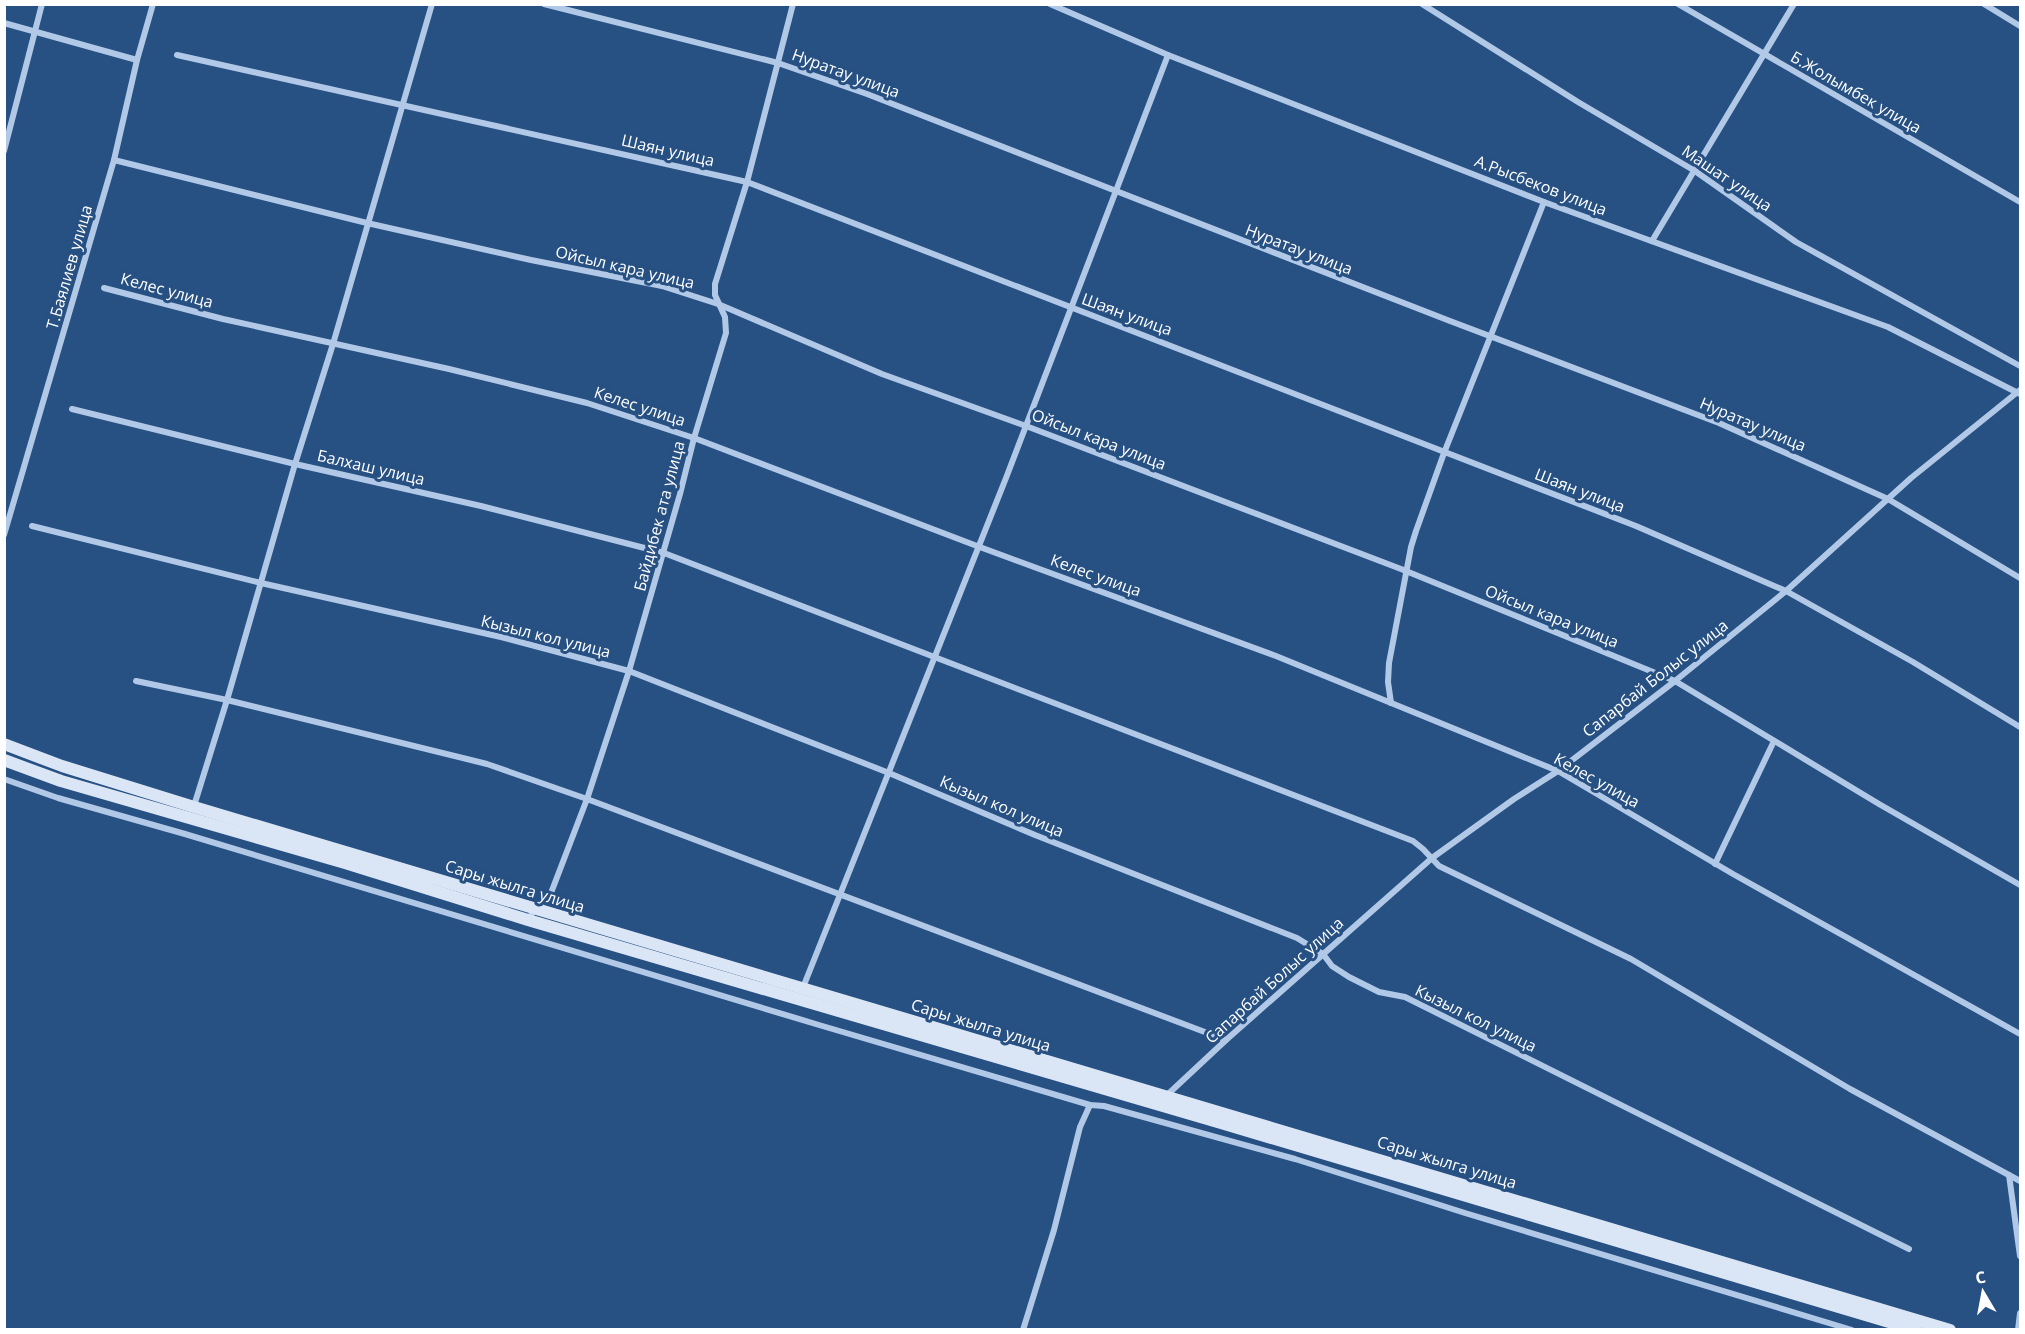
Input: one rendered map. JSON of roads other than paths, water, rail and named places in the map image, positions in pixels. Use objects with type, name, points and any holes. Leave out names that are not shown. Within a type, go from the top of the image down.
[{"type":"main road","name":"Сары жылга улица","points":[[4,744],[192,812],[528,920],[1165,1097],[1950,1329]]},
{"type":"main road","name":"Сары жылга улица","points":[[4,760],[61,781],[192,812],[535,909],[801,994],[1221,1123],[1916,1329]]},
{"type":"street","points":[[4,151],[42,4]]},
{"type":"street","name":"Т.Баялиев улица","points":[[4,535],[114,160],[137,60],[153,4]]},
{"type":"street","points":[[192,812],[333,344],[432,4]]},
{"type":"street","name":"Нуратау улица","points":[[544,4],[778,63],[867,94],[1115,192],[1719,423],[1888,499],[2020,578]]},
{"type":"street","name":"Байдибек ата улица","points":[[528,920],[550,893],[587,799],[629,671],[664,553],[694,438],[726,333],[724,317],[715,295],[715,284],[747,182],[793,4]]},
{"type":"street","name":"А.Рысбеков улица","points":[[1050,4],[1168,55],[1544,202],[1888,327],[2019,392]]},
{"type":"street","name":"Машат улица","points":[[1422,4],[1578,102],[1695,171],[1796,242],[2020,366]]},
{"type":"street","name":"Б.Жолымбек улица","points":[[1678,4],[2020,201]]},
{"type":"street","points":[[1652,241],[1794,4]]},
{"type":"street","points":[[1984,4],[2020,26]]},
{"type":"street","points":[[4,23],[137,60]]},
{"type":"street","name":"Шаян улица","points":[[177,55],[747,182],[1636,526],[1786,591],[1913,662],[2020,727]]},
{"type":"street","points":[[801,994],[1026,426],[1168,55]]},
{"type":"street","name":"Ойсыл кара улица","points":[[114,160],[367,223],[531,260],[662,286],[718,304],[882,374],[1026,426],[1407,571],[1675,681],[2020,885]]},
{"type":"street","points":[[1391,703],[1388,682],[1389,663],[1416,531],[1444,453],[1544,202]]},
{"type":"street","name":"Келес улица","points":[[104,288],[223,319],[449,369],[587,403],[694,438],[977,546],[1276,656],[1558,771],[1715,864],[2020,1034]]},
{"type":"street","name":"Сапарбай Болыс улица","points":[[1165,1097],[1432,858],[1514,799],[1558,771],[1675,681],[1786,591],[1888,499],[2019,392]]},
{"type":"street","name":"Балхаш улица","points":[[72,409],[295,464],[481,506],[664,553],[1413,842],[1439,866],[1631,959],[1850,1089],[2020,1181]]},
{"type":"street","name":"Кызыл кол улица","points":[[32,526],[261,583],[501,637],[629,671],[889,773],[1035,836],[1259,922],[1297,939],[1323,954],[1332,966],[1379,992],[1405,997],[1909,1249]]},
{"type":"street","points":[[136,681],[227,700],[487,765],[587,799],[1226,1040]]},
{"type":"street","points":[[1715,864],[1774,741]]},
{"type":"street","points":[[4,779],[58,798],[185,834],[808,1022],[1090,1105],[1104,1106],[1295,1159],[1465,1213],[1852,1329]]},
{"type":"street","points":[[1023,1329],[1054,1230],[1080,1127],[1090,1105]]},
{"type":"street","points":[[2009,1175],[2020,1256]]},
{"type":"street","points":[[2018,1329],[2020,1313]]}]
